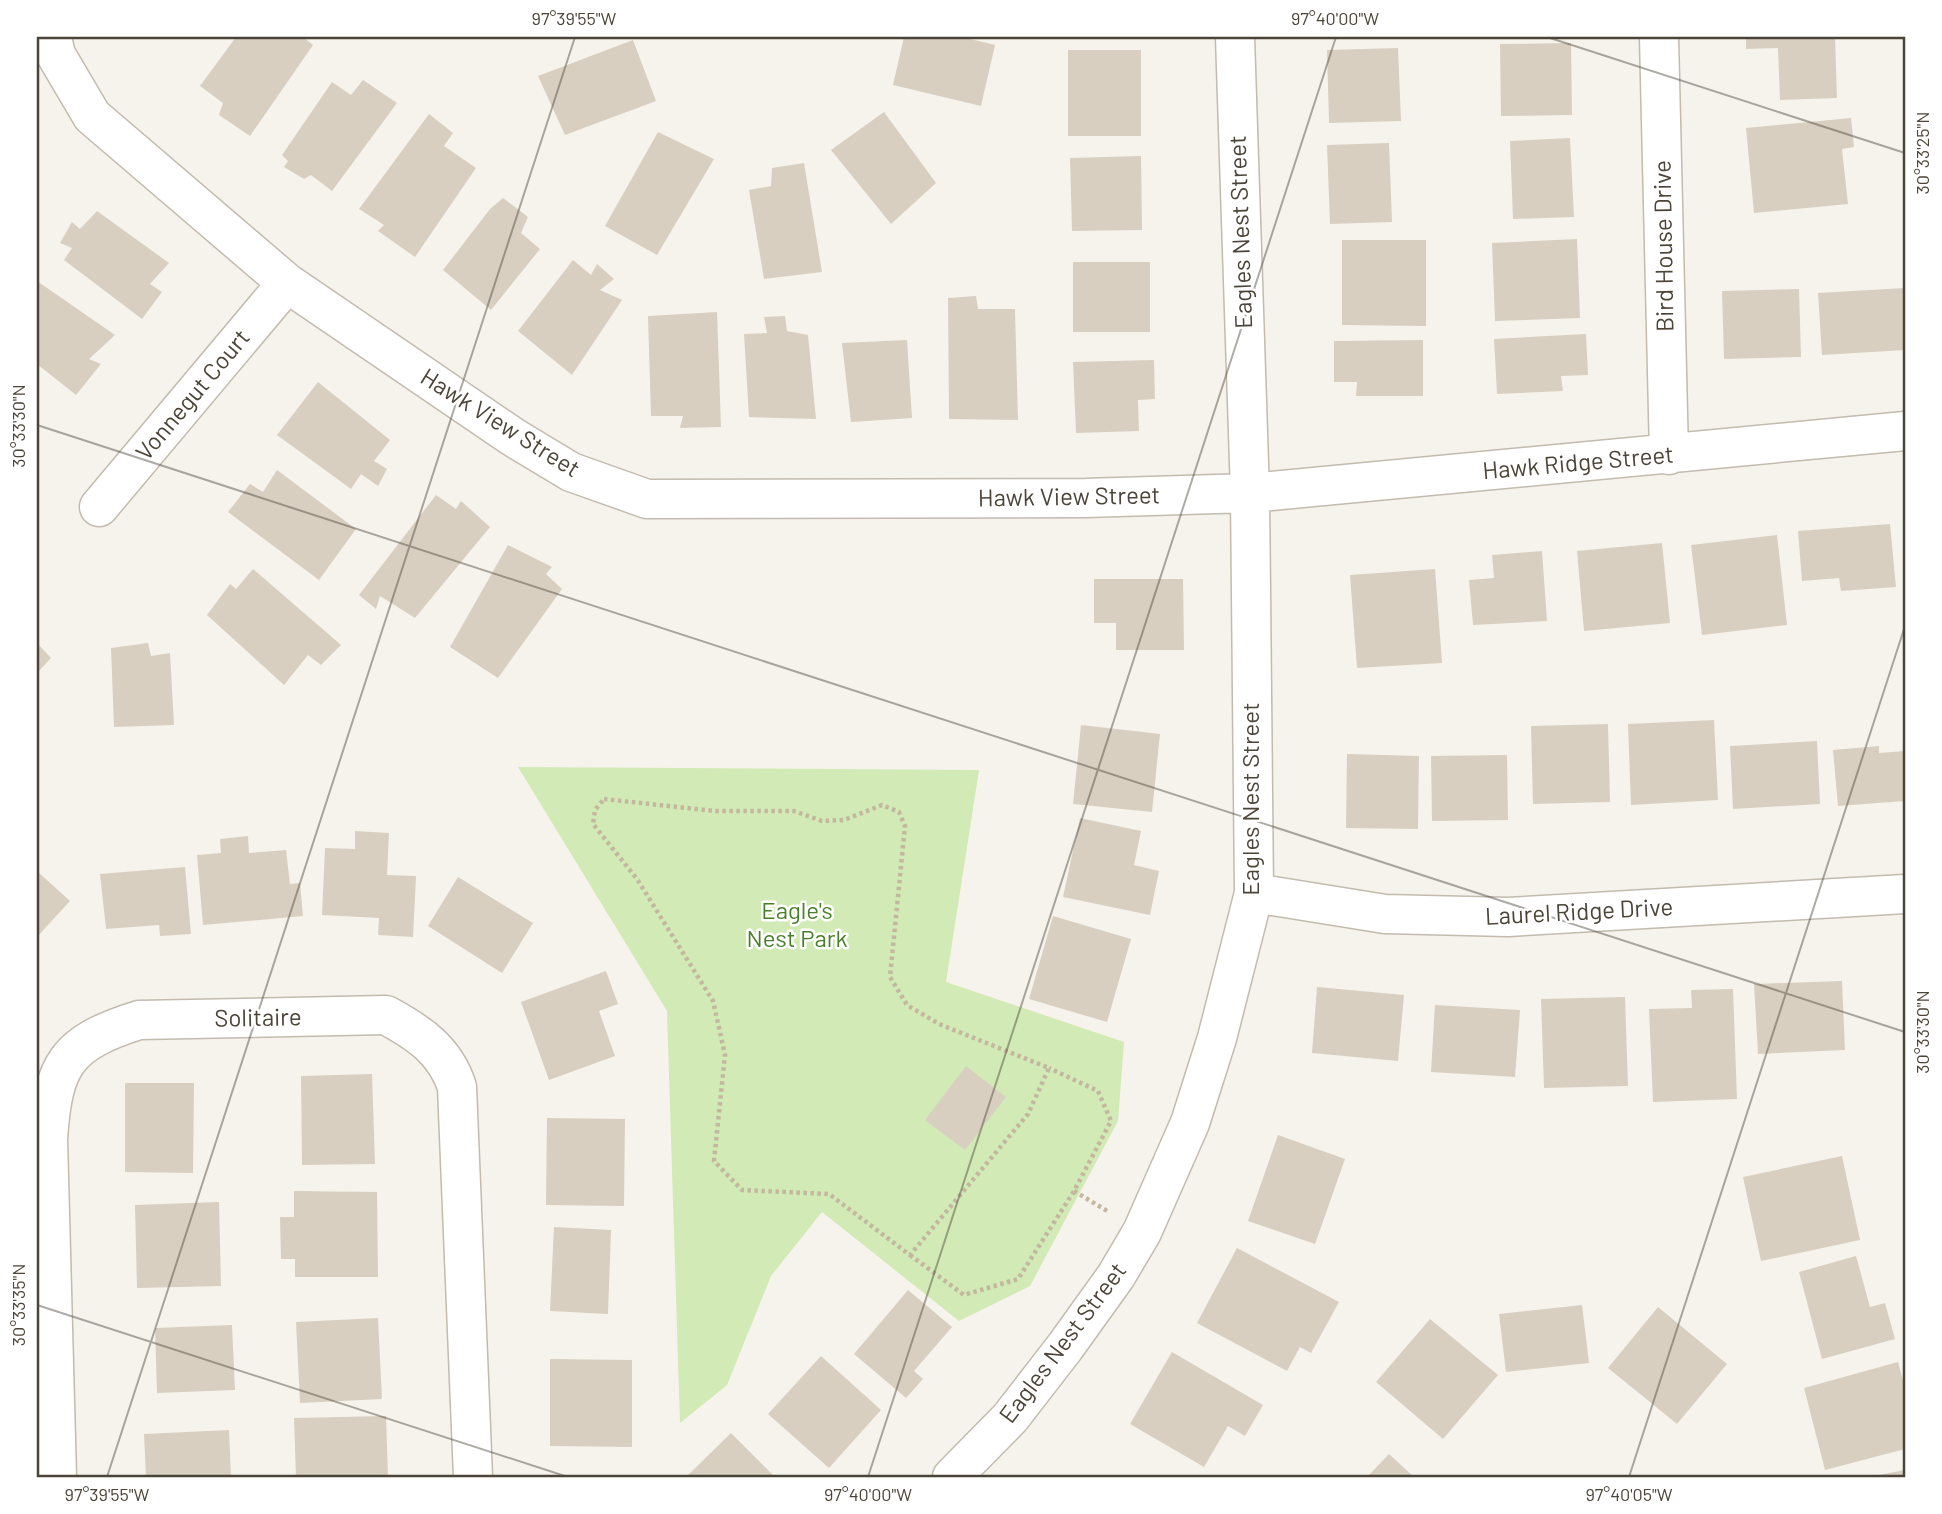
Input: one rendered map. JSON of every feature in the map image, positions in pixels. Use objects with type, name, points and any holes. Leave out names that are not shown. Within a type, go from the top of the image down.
[{"type":"street","name":"Hawk View Street","points":[[52,37],[56,55],[92,117],[286,283],[571,472],[647,499],[1071,499],[1250,493]]},
{"type":"street","name":"Eagles Nest Street","points":[[952,1477],[1010,1418],[1116,1276],[1142,1232],[1190,1124],[1217,1038],[1254,893],[1250,493],[1235,37]]},
{"type":"street","name":"Bird House Drive","points":[[1659,37],[1670,455]]},
{"type":"street","name":"Vonnegut Court","points":[[99,507],[286,283]]},
{"type":"street","name":"Hawk Ridge Street","points":[[1250,493],[1905,431]]},
{"type":"street","name":"Laurel Ridge Drive","points":[[1254,893],[1385,914],[1508,917],[1905,894]]},
{"type":"street","name":"Solitaire","points":[[57,1477],[48,1139],[51,1103],[58,1076],[69,1057],[103,1031],[139,1020],[386,1015],[418,1032],[437,1050],[451,1068],[457,1087],[473,1477]]},
{"type":"path","points":[[604,799],[715,811],[794,811],[822,821],[844,820],[882,805],[899,811],[905,826],[890,977],[907,1005],[939,1024],[1049,1068],[1098,1091],[1111,1121],[1074,1191],[1018,1279],[964,1295],[910,1255],[829,1194],[742,1190],[715,1161],[725,1055],[713,1001],[637,879],[593,824],[595,810],[604,799]]},
{"type":"path","points":[[910,1255],[1028,1114],[1049,1068]]},
{"type":"green space","name":"Eagle's Nest Park","points":[[518,767],[979,770],[946,982],[1124,1042],[1118,1121],[1030,1286],[959,1321],[822,1212],[771,1276],[727,1385],[680,1423],[667,1011]]},
{"type":"building","points":[[236,37],[303,37],[313,45],[250,136],[219,115],[223,103],[200,86]]},
{"type":"building","points":[[904,37],[962,37],[995,45],[981,106],[893,85]]},
{"type":"building","points":[[1746,37],[1835,37],[1837,98],[1780,100],[1778,48],[1746,49]]},
{"type":"building","points":[[633,40],[656,101],[565,135],[538,76]]},
{"type":"building","points":[[1571,43],[1572,115],[1501,116],[1500,44]]},
{"type":"building","points":[[1398,48],[1401,121],[1329,123],[1327,50]]},
{"type":"building","points":[[1068,50],[1141,50],[1141,136],[1068,136]]},
{"type":"building","points":[[363,80],[397,103],[332,191],[311,175],[304,179],[284,167],[288,161],[282,155],[332,82],[351,95]]},
{"type":"building","points":[[884,112],[936,183],[891,224],[831,150]]},
{"type":"building","points":[[429,114],[453,133],[444,146],[476,168],[415,257],[378,231],[384,225],[359,209]]},
{"type":"building","points":[[1851,118],[1854,147],[1842,149],[1848,204],[1754,213],[1746,128]]},
{"type":"building","points":[[658,132],[714,159],[657,255],[605,226]]},
{"type":"building","points":[[1570,138],[1574,217],[1513,219],[1510,141]]},
{"type":"building","points":[[1389,143],[1392,222],[1330,224],[1327,145]]},
{"type":"building","points":[[1141,156],[1142,230],[1072,231],[1070,158]]},
{"type":"building","points":[[804,163],[822,272],[764,279],[749,190],[771,186],[772,168]]},
{"type":"building","points":[[503,198],[528,217],[521,233],[540,249],[491,310],[443,270],[490,209]]},
{"type":"building","points":[[97,211],[169,263],[150,284],[162,292],[142,319],[64,260],[72,248],[60,243],[72,222],[80,229]]},
{"type":"building","points":[[1577,239],[1580,318],[1495,321],[1492,243]]},
{"type":"building","points":[[1342,240],[1426,240],[1426,326],[1342,325]]},
{"type":"building","points":[[573,260],[591,275],[597,264],[614,279],[600,290],[622,300],[572,375],[518,331]]},
{"type":"building","points":[[1073,262],[1150,262],[1150,332],[1073,332]]},
{"type":"building","points":[[37,281],[115,335],[89,359],[101,364],[76,395],[37,364]]},
{"type":"building","points":[[1905,288],[1905,350],[1822,355],[1818,293]]},
{"type":"building","points":[[1799,289],[1801,357],[1724,359],[1722,291]]},
{"type":"building","points":[[976,296],[978,309],[1015,309],[1018,420],[949,419],[948,298]]},
{"type":"building","points":[[717,312],[721,427],[680,428],[683,416],[651,416],[648,316]]},
{"type":"building","points":[[785,316],[787,331],[808,335],[816,419],[749,417],[744,334],[767,333],[764,317]]},
{"type":"building","points":[[1586,334],[1588,375],[1561,376],[1563,391],[1497,394],[1494,339]]},
{"type":"building","points":[[907,340],[912,418],[851,422],[842,343]]},
{"type":"building","points":[[1423,340],[1423,396],[1356,396],[1357,382],[1334,382],[1334,341]]},
{"type":"building","points":[[1154,360],[1155,399],[1138,400],[1139,431],[1076,433],[1073,362]]},
{"type":"building","points":[[318,382],[390,440],[374,461],[387,469],[378,486],[361,474],[351,489],[277,435]]},
{"type":"building","points":[[277,470],[356,529],[319,580],[228,512],[250,484],[263,492]]},
{"type":"building","points":[[436,495],[456,509],[461,501],[490,527],[415,618],[380,596],[376,609],[359,595]]},
{"type":"building","points":[[1890,524],[1896,587],[1841,591],[1839,578],[1802,581],[1798,531]]},
{"type":"building","points":[[1777,535],[1787,625],[1702,635],[1691,545]]},
{"type":"building","points":[[1662,543],[1670,623],[1584,631],[1577,551]]},
{"type":"building","points":[[508,545],[552,567],[546,574],[562,589],[498,678],[450,647]]},
{"type":"building","points":[[1542,551],[1547,621],[1473,625],[1469,580],[1494,578],[1492,555]]},
{"type":"building","points":[[253,569],[341,645],[321,665],[308,655],[284,685],[207,615],[230,584],[236,589]]},
{"type":"building","points":[[1435,569],[1442,663],[1357,668],[1350,575]]},
{"type":"building","points":[[1094,579],[1183,579],[1184,650],[1116,650],[1116,623],[1094,623]]},
{"type":"building","points":[[37,643],[51,658],[37,673]]},
{"type":"building","points":[[148,643],[151,656],[170,653],[174,725],[114,727],[111,648]]},
{"type":"building","points":[[1714,720],[1718,800],[1631,805],[1628,724]]},
{"type":"building","points":[[1608,724],[1610,802],[1533,804],[1531,726]]},
{"type":"building","points":[[1081,725],[1160,734],[1152,812],[1073,804]]},
{"type":"building","points":[[1817,741],[1820,804],[1733,809],[1730,746]]},
{"type":"building","points":[[1879,746],[1879,753],[1905,751],[1905,801],[1838,806],[1833,750]]},
{"type":"building","points":[[1347,754],[1419,756],[1418,829],[1346,828]]},
{"type":"building","points":[[1507,755],[1508,820],[1432,821],[1431,756]]},
{"type":"building","points":[[1080,818],[1141,831],[1134,865],[1159,871],[1150,915],[1063,897]]},
{"type":"building","points":[[355,831],[389,833],[387,875],[416,876],[413,937],[378,935],[379,918],[322,915],[325,848],[355,849]]},
{"type":"building","points":[[248,836],[249,853],[286,850],[290,884],[300,883],[303,916],[203,925],[197,855],[221,853],[220,839]]},
{"type":"building","points":[[185,867],[191,934],[160,936],[159,925],[106,929],[100,874]]},
{"type":"building","points":[[37,871],[70,901],[37,937]]},
{"type":"building","points":[[458,877],[533,923],[502,973],[428,926]]},
{"type":"building","points":[[1053,916],[1131,939],[1107,1022],[1029,999]]},
{"type":"building","points":[[606,971],[618,1004],[599,1011],[615,1056],[549,1080],[521,1002]]},
{"type":"building","points":[[1842,981],[1845,1050],[1758,1054],[1754,984]]},
{"type":"building","points":[[1317,987],[1404,995],[1398,1061],[1312,1053]]},
{"type":"building","points":[[1733,989],[1737,1099],[1653,1102],[1649,1009],[1692,1008],[1691,990]]},
{"type":"building","points":[[1625,997],[1628,1086],[1544,1088],[1541,999]]},
{"type":"building","points":[[1435,1005],[1520,1010],[1515,1077],[1431,1072]]},
{"type":"building","points":[[966,1066],[1006,1097],[965,1150],[925,1120]]},
{"type":"building","points":[[372,1074],[375,1164],[302,1165],[301,1076]]},
{"type":"building","points":[[125,1083],[194,1083],[193,1173],[125,1172]]},
{"type":"building","points":[[547,1118],[625,1119],[624,1206],[546,1205]]},
{"type":"building","points":[[1278,1135],[1345,1159],[1315,1244],[1248,1221]]},
{"type":"building","points":[[1842,1156],[1860,1240],[1761,1261],[1743,1177]]},
{"type":"building","points":[[294,1191],[377,1192],[378,1277],[295,1277],[295,1259],[281,1259],[280,1217],[294,1217]]},
{"type":"building","points":[[219,1202],[221,1286],[137,1288],[135,1205]]},
{"type":"building","points":[[554,1227],[611,1230],[608,1314],[550,1311]]},
{"type":"building","points":[[1237,1248],[1339,1302],[1311,1353],[1300,1347],[1287,1371],[1197,1323]]},
{"type":"building","points":[[1856,1256],[1870,1307],[1885,1303],[1895,1339],[1822,1359],[1799,1272]]},
{"type":"building","points":[[908,1290],[952,1327],[914,1371],[923,1379],[906,1398],[854,1354]]},
{"type":"building","points":[[1582,1305],[1589,1363],[1506,1372],[1499,1314]]},
{"type":"building","points":[[1658,1307],[1727,1364],[1677,1424],[1608,1368]]},
{"type":"building","points":[[378,1318],[382,1399],[300,1403],[296,1322]]},
{"type":"building","points":[[1430,1319],[1498,1375],[1443,1439],[1376,1382]]},
{"type":"building","points":[[232,1325],[235,1390],[157,1393],[155,1328]]},
{"type":"building","points":[[1172,1352],[1263,1405],[1245,1436],[1228,1426],[1204,1467],[1130,1424]]},
{"type":"building","points":[[821,1356],[881,1410],[829,1468],[768,1414]]},
{"type":"building","points":[[550,1359],[632,1360],[632,1447],[550,1446]]},
{"type":"building","points":[[1898,1362],[1905,1388],[1905,1449],[1825,1470],[1804,1388]]},
{"type":"building","points":[[386,1416],[388,1477],[296,1477],[294,1418]]},
{"type":"building","points":[[229,1430],[231,1477],[146,1477],[144,1434]]},
{"type":"building","points":[[731,1433],[775,1477],[686,1477]]},
{"type":"building","points":[[1389,1454],[1414,1477],[1367,1477]]},
{"type":"building","points":[[1905,1470],[1905,1477],[1873,1477],[1873,1476]]}]
